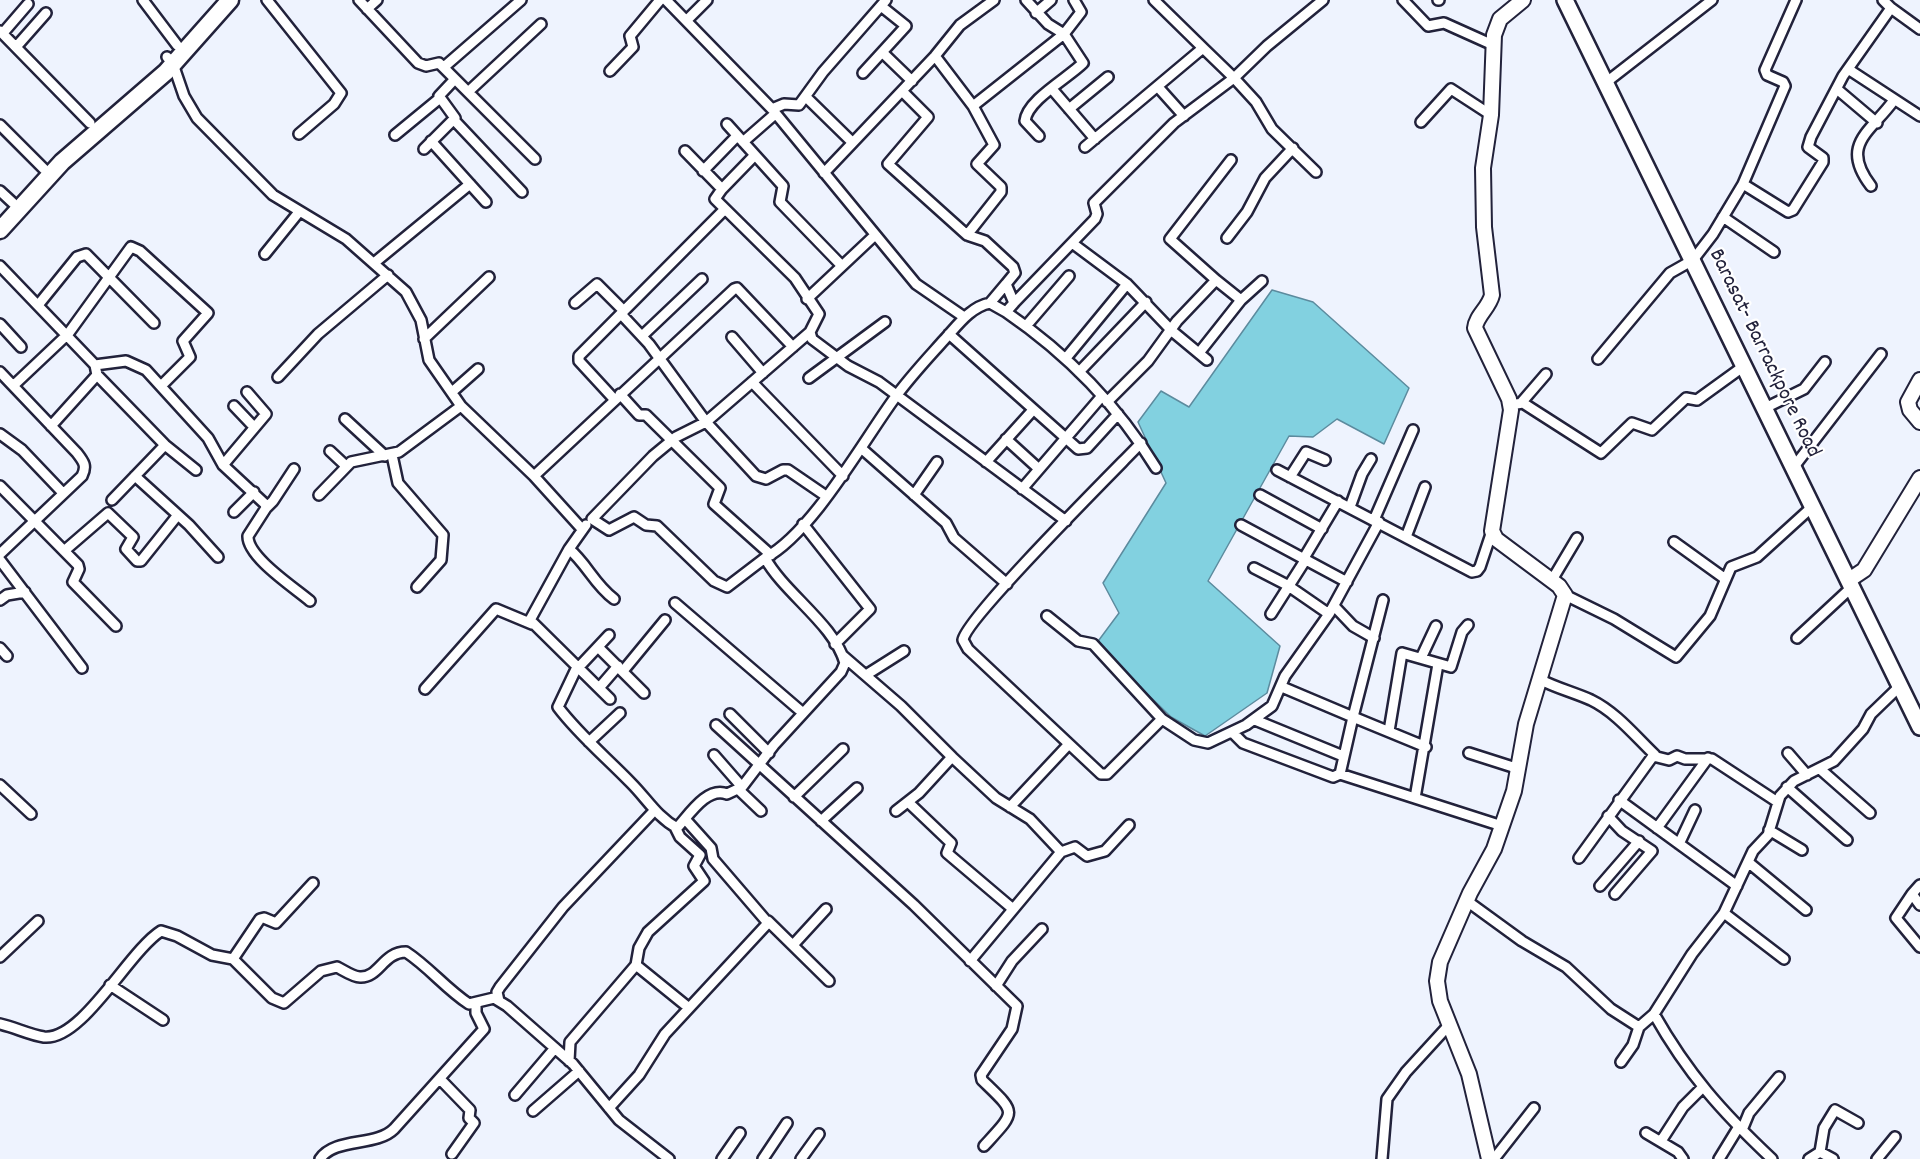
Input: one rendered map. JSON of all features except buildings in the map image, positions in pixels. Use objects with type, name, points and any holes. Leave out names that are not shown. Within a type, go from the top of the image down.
[{"type":"highway","points":[[0,218],[90,123],[168,61],[215,0]]},
{"type":"highway","points":[[0,230],[75,150],[195,37],[230,0]]},
{"type":"main road","name":"Barasat- Barrackpore Road","points":[[1566,0],[1604,84],[1693,260],[1920,727]]},
{"type":"street","points":[[143,0],[184,96],[197,118],[273,195],[346,239],[374,262],[413,301],[421,320],[429,360],[461,406],[534,476],[556,504],[582,529]]},
{"type":"street","points":[[267,0],[341,93],[334,104],[299,134]]},
{"type":"street","points":[[359,0],[418,63],[426,66],[436,63],[444,67],[535,159]]},
{"type":"street","points":[[367,9],[377,0]]},
{"type":"street","points":[[444,67],[520,0]]},
{"type":"street","points":[[610,70],[633,47],[632,34],[660,0]]},
{"type":"street","points":[[666,0],[774,111],[874,236],[916,284],[964,317]]},
{"type":"street","points":[[687,20],[707,0]]},
{"type":"street","points":[[824,173],[903,91],[960,25],[994,0]]},
{"type":"street","points":[[1026,0],[1036,13],[1064,34],[1083,63],[1039,100],[1024,118],[1039,136]]},
{"type":"street","points":[[1036,13],[1051,0]]},
{"type":"street","points":[[973,106],[1064,34],[1081,12],[1074,0]]},
{"type":"street","points":[[1154,0],[1234,78],[1256,102],[1272,129],[1293,147],[1316,172]]},
{"type":"street","points":[[1006,312],[1096,217],[1094,203],[1184,116],[1234,78],[1267,46],[1323,0]]},
{"type":"street","points":[[1403,0],[1428,26],[1444,23],[1493,45]]},
{"type":"street","points":[[1522,0],[1500,19],[1493,45],[1491,115],[1483,168],[1484,227],[1492,295],[1490,304],[1477,319],[1475,328],[1515,404],[1601,453],[1632,423],[1652,430],[1686,398],[1697,400],[1744,366]]},
{"type":"street","points":[[1604,84],[1712,0]]},
{"type":"street","points":[[1598,359],[1670,273],[1693,260],[1743,184],[1785,86],[1783,82],[1767,75],[1765,70],[1796,0]]},
{"type":"street","points":[[1883,0],[1920,29]]},
{"type":"street","points":[[703,171],[784,104],[799,105],[823,72],[883,3],[906,27],[863,73]]},
{"type":"street","points":[[28,4],[1,32],[90,123]]},
{"type":"street","points":[[1743,184],[1791,212],[1823,162],[1823,158],[1808,145],[1848,69],[1892,8]]},
{"type":"street","points":[[16,47],[46,13]]},
{"type":"street","points":[[468,92],[541,24]]},
{"type":"street","points":[[1085,147],[1203,48]]},
{"type":"street","points":[[883,53],[912,81]]},
{"type":"street","points":[[935,56],[973,106],[994,145],[977,164],[1001,187],[997,200],[967,235]]},
{"type":"street","points":[[1848,69],[1920,116]]},
{"type":"street","points":[[1069,109],[1108,77]]},
{"type":"street","points":[[395,135],[440,98],[441,93],[455,79]]},
{"type":"street","points":[[1158,87],[1184,116]]},
{"type":"street","points":[[1052,89],[1095,139]]},
{"type":"street","points":[[1421,122],[1451,89],[1491,115]]},
{"type":"street","points":[[1838,90],[1877,123]]},
{"type":"street","points":[[592,519],[609,530],[634,517],[646,525],[657,526],[714,581],[727,587],[768,557],[803,524],[843,476],[896,396],[964,317],[990,303],[1015,273],[1013,267],[985,241],[967,235],[888,164],[928,117],[903,91]]},
{"type":"street","points":[[806,97],[852,142]]},
{"type":"street","points":[[440,98],[455,116],[454,120],[522,192]]},
{"type":"street","points":[[1870,186],[1863,176],[1856,152],[1859,141],[1866,130],[1877,123],[1894,100]]},
{"type":"street","points":[[424,149],[454,120]]},
{"type":"street","points":[[726,124],[784,188],[780,202],[842,266]]},
{"type":"street","points":[[0,126],[44,169]]},
{"type":"street","points":[[431,141],[486,202]]},
{"type":"street","points":[[1227,238],[1247,212],[1265,178],[1293,147]]},
{"type":"street","points":[[685,151],[722,189]]},
{"type":"street","points":[[532,624],[531,616],[582,529],[671,441],[706,422],[810,332],[819,316],[795,278],[715,199],[755,155]]},
{"type":"street","points":[[1232,160],[1170,239],[1241,300]]},
{"type":"street","points":[[374,262],[470,184]]},
{"type":"street","points":[[0,191],[13,203]]},
{"type":"street","points":[[675,827],[686,819],[710,793],[719,790],[727,794],[740,788],[802,713],[841,672],[845,663],[835,644],[784,586],[768,557],[714,504],[720,488],[646,415],[639,415],[579,361],[579,356],[725,209]]},
{"type":"street","points":[[265,254],[299,212]]},
{"type":"street","points":[[1723,217],[1774,252]]},
{"type":"street","points":[[807,298],[874,236]]},
{"type":"street","points":[[1072,243],[1127,284],[1172,331],[1207,360]]},
{"type":"street","points":[[14,385],[68,334],[128,249],[135,247],[207,311],[207,315],[183,341],[190,357],[161,386]]},
{"type":"street","points":[[39,304],[81,253],[90,257],[107,278],[154,323]]},
{"type":"street","points":[[0,266],[68,334],[96,370],[165,445],[196,470]]},
{"type":"street","points":[[278,377],[318,334],[388,275]]},
{"type":"street","points":[[1026,326],[1069,276]]},
{"type":"street","points":[[424,339],[489,277]]},
{"type":"street","points":[[642,336],[702,279]]},
{"type":"street","points":[[1022,489],[1105,399],[1148,361],[1172,331],[1177,321],[1216,280]]},
{"type":"street","points":[[1199,353],[1241,300],[1262,281]]},
{"type":"street","points":[[575,303],[597,284],[659,357],[706,422],[756,476],[766,479],[783,470],[788,470],[826,496]]},
{"type":"street","points":[[1006,284],[1014,303]]},
{"type":"street","points":[[1066,358],[1127,284]]},
{"type":"street","points":[[534,476],[735,288],[793,347]]},
{"type":"street","points":[[1079,372],[1146,302]]},
{"type":"street","points":[[990,303],[1026,326],[1066,358],[1118,414],[1141,443],[1156,468]]},
{"type":"street","points":[[809,378],[885,322]]},
{"type":"street","points":[[0,324],[21,346]]},
{"type":"street","points":[[810,332],[812,339],[848,366],[879,382],[1066,521]]},
{"type":"street","points":[[949,334],[1065,440],[1082,450],[1118,414]]},
{"type":"street","points":[[732,337],[763,373]]},
{"type":"street","points":[[1793,468],[1881,354]]},
{"type":"street","points":[[51,426],[96,370],[133,362],[146,370],[161,386],[208,438],[223,465],[254,492],[266,508]]},
{"type":"street","points":[[1765,408],[1804,389],[1825,362]]},
{"type":"street","points":[[452,392],[478,369]]},
{"type":"street","points":[[0,372],[84,463],[82,476],[0,554]]},
{"type":"street","points":[[1277,470],[1472,572],[1477,571],[1492,531],[1515,404],[1546,374]]},
{"type":"street","points":[[1920,380],[1908,402],[1910,410],[1920,422]]},
{"type":"street","points":[[752,382],[843,476]]},
{"type":"street","points":[[223,465],[266,412],[247,392]]},
{"type":"street","points":[[234,406],[254,427]]},
{"type":"street","points":[[319,495],[346,466],[355,460],[388,456],[461,406]]},
{"type":"street","points":[[986,462],[1033,410]]},
{"type":"street","points":[[345,419],[388,456],[398,483],[443,535],[441,560],[417,587]]},
{"type":"street","points":[[1047,616],[1078,641],[1093,644],[1162,719],[1194,740],[1202,742],[1216,740],[1232,732],[1255,720],[1272,706],[1285,676],[1332,610],[1376,521],[1413,430]]},
{"type":"street","points":[[0,434],[22,450],[63,493]]},
{"type":"street","points":[[1006,439],[1039,469]]},
{"type":"street","points":[[1141,443],[1007,584],[967,629],[963,640],[968,649],[1101,774],[1107,774],[1162,719]]},
{"type":"street","points":[[112,500],[165,445]]},
{"type":"street","points":[[861,448],[946,523],[954,538],[1007,584]]},
{"type":"street","points":[[330,451],[346,466]]},
{"type":"street","points":[[1290,477],[1306,452],[1325,460]]},
{"type":"street","points":[[1350,507],[1362,474],[1371,459]]},
{"type":"street","points":[[914,495],[937,462]]},
{"type":"street","points":[[294,469],[248,536],[248,542],[256,556],[310,602]]},
{"type":"street","points":[[135,476],[189,525],[218,557]]},
{"type":"street","points":[[1797,638],[1864,570],[1920,478]]},
{"type":"street","points":[[0,486],[79,566],[73,582],[116,626]]},
{"type":"street","points":[[1406,537],[1425,486]]},
{"type":"street","points":[[234,512],[254,492]]},
{"type":"street","points":[[1260,495],[1322,529]]},
{"type":"street","points":[[1271,614],[1338,501]]},
{"type":"street","points":[[1492,531],[1496,539],[1551,580],[1565,595],[1614,619],[1676,657],[1710,616],[1724,578],[1731,567],[1756,557],[1812,507]]},
{"type":"street","points":[[64,551],[108,513],[133,537],[126,549],[137,561],[141,561],[177,516]]},
{"type":"street","points":[[803,524],[870,609],[835,644]]},
{"type":"street","points":[[1241,525],[1347,582]]},
{"type":"street","points":[[1551,580],[1577,538]]},
{"type":"street","points":[[1674,542],[1724,578]]},
{"type":"street","points":[[569,549],[584,562],[591,578],[614,599]]},
{"type":"street","points":[[0,560],[82,668]]},
{"type":"street","points":[[1254,568],[1332,610],[1374,638]]},
{"type":"street","points":[[0,600],[7,595],[25,592]]},
{"type":"street","points":[[1489,1159],[1469,1074],[1449,1025],[1437,981],[1440,962],[1494,849],[1514,791],[1516,768],[1539,678],[1565,595]]},
{"type":"street","points":[[1340,774],[1383,600]]},
{"type":"street","points":[[675,603],[802,713]]},
{"type":"street","points":[[425,689],[496,609],[532,624],[610,699]]},
{"type":"street","points":[[599,688],[665,620]]},
{"type":"street","points":[[1389,731],[1402,655],[1451,666],[1462,632],[1468,625]]},
{"type":"street","points":[[1421,658],[1436,626]]},
{"type":"street","points":[[569,1061],[570,1042],[636,966],[639,948],[648,932],[704,881],[694,866],[700,855],[680,837],[675,827],[654,811],[633,785],[589,742],[558,706],[578,668],[609,635]]},
{"type":"street","points":[[598,647],[644,693]]},
{"type":"street","points":[[0,648],[7,656]]},
{"type":"street","points":[[866,675],[904,651]]},
{"type":"street","points":[[842,655],[990,793],[1030,819],[1060,848],[1061,852]]},
{"type":"street","points":[[1415,798],[1426,747],[1438,664]]},
{"type":"street","points":[[1539,678],[1560,690],[1595,703],[1655,755],[1668,760],[1677,756],[1685,759],[1708,758],[1776,801]]},
{"type":"street","points":[[1621,1062],[1633,1044],[1639,1027],[1654,1014],[1692,954],[1724,914],[1753,851],[1768,835],[1776,801],[1794,781],[1834,761],[1863,729],[1871,714],[1901,686]]},
{"type":"street","points":[[1282,687],[1426,747]]},
{"type":"street","points":[[589,742],[620,713]]},
{"type":"street","points":[[730,714],[769,753]]},
{"type":"street","points":[[1255,720],[1343,756]]},
{"type":"street","points":[[716,725],[929,919],[1017,1009],[1012,1029],[980,1077],[1007,1105],[1010,1113],[1008,1119],[984,1146]]},
{"type":"street","points":[[1232,732],[1243,743],[1333,777],[1340,774],[1502,826]]},
{"type":"street","points":[[1011,807],[1069,744]]},
{"type":"street","points":[[794,797],[843,748]]},
{"type":"street","points":[[1469,753],[1516,768]]},
{"type":"street","points":[[1788,753],[1807,775]]},
{"type":"street","points":[[714,755],[761,811]]},
{"type":"street","points":[[1579,858],[1619,800],[1655,755]]},
{"type":"street","points":[[896,811],[929,784],[952,757]]},
{"type":"street","points":[[1657,828],[1708,758]]},
{"type":"street","points":[[1821,769],[1870,813]]},
{"type":"street","points":[[0,785],[31,814]]},
{"type":"street","points":[[1787,787],[1847,840]]},
{"type":"street","points":[[821,821],[857,788]]},
{"type":"street","points":[[1619,800],[1737,886]]},
{"type":"street","points":[[908,802],[951,843],[947,853],[1014,909]]},
{"type":"street","points":[[1679,844],[1695,810]]},
{"type":"street","points":[[499,1002],[497,992],[500,987],[563,907],[654,811]]},
{"type":"street","points":[[1608,816],[1622,831],[1652,853],[1615,894]]},
{"type":"street","points":[[686,819],[711,848],[713,859],[768,921],[829,981]]},
{"type":"street","points":[[970,961],[1061,852],[1075,846],[1087,856],[1103,852],[1129,825]]},
{"type":"street","points":[[1769,830],[1802,850]]},
{"type":"street","points":[[1600,886],[1639,842]]},
{"type":"street","points":[[1748,862],[1806,910]]},
{"type":"street","points":[[233,959],[260,919],[264,918],[276,923],[314,883]]},
{"type":"street","points":[[1920,885],[1896,918],[1920,947]]},
{"type":"street","points":[[1912,894],[1920,904]]},
{"type":"street","points":[[1467,902],[1522,941],[1566,967],[1611,1009],[1639,1027]]},
{"type":"street","points":[[793,945],[826,909]]},
{"type":"street","points":[[1724,914],[1784,959]]},
{"type":"street","points":[[0,957],[38,921]]},
{"type":"street","points":[[609,1108],[639,1075],[665,1034],[767,926],[768,921]]},
{"type":"street","points":[[996,986],[1012,961],[1042,929]]},
{"type":"street","points":[[0,1024],[43,1037],[55,1036],[76,1024],[160,931],[177,936],[212,955],[233,959],[272,998],[284,1003],[321,971],[337,967],[357,977],[363,977],[371,974],[391,954],[406,952],[429,970],[449,991],[469,1004],[494,998],[569,1061],[619,1120],[669,1159]]},
{"type":"street","points":[[636,966],[689,1008]]},
{"type":"street","points":[[111,985],[163,1020]]},
{"type":"street","points":[[321,1159],[329,1151],[390,1133],[484,1029],[476,1013],[476,1004]]},
{"type":"street","points":[[1654,1014],[1702,1088],[1772,1159]]},
{"type":"street","points":[[1382,1159],[1387,1099],[1406,1072],[1449,1025]]},
{"type":"street","points":[[515,1095],[555,1048]]},
{"type":"street","points":[[533,1111],[579,1071]]},
{"type":"street","points":[[1719,1159],[1753,1108],[1779,1077]]},
{"type":"street","points":[[440,1079],[470,1110],[469,1118],[475,1125],[452,1154]]},
{"type":"street","points":[[1661,1141],[1683,1107],[1702,1088]]},
{"type":"street","points":[[1494,1159],[1534,1108]]},
{"type":"street","points":[[1809,1159],[1820,1152],[1824,1128],[1835,1110],[1858,1123]]},
{"type":"street","points":[[763,1159],[787,1123]]},
{"type":"street","points":[[722,1159],[740,1133]]},
{"type":"street","points":[[1646,1133],[1678,1152],[1683,1159]]},
{"type":"street","points":[[801,1159],[819,1134]]},
{"type":"street","points":[[1877,1159],[1895,1137]]},
{"type":"street","points":[[1820,1152],[1833,1159]]},
{"type":"water","points":[[1272,290],[1313,302],[1409,388],[1384,444],[1337,419],[1313,437],[1289,436],[1208,581],[1280,646],[1267,693],[1205,736],[1171,717],[1096,644],[1119,613],[1103,583],[1166,483],[1138,422],[1161,391],[1189,407]]}]
